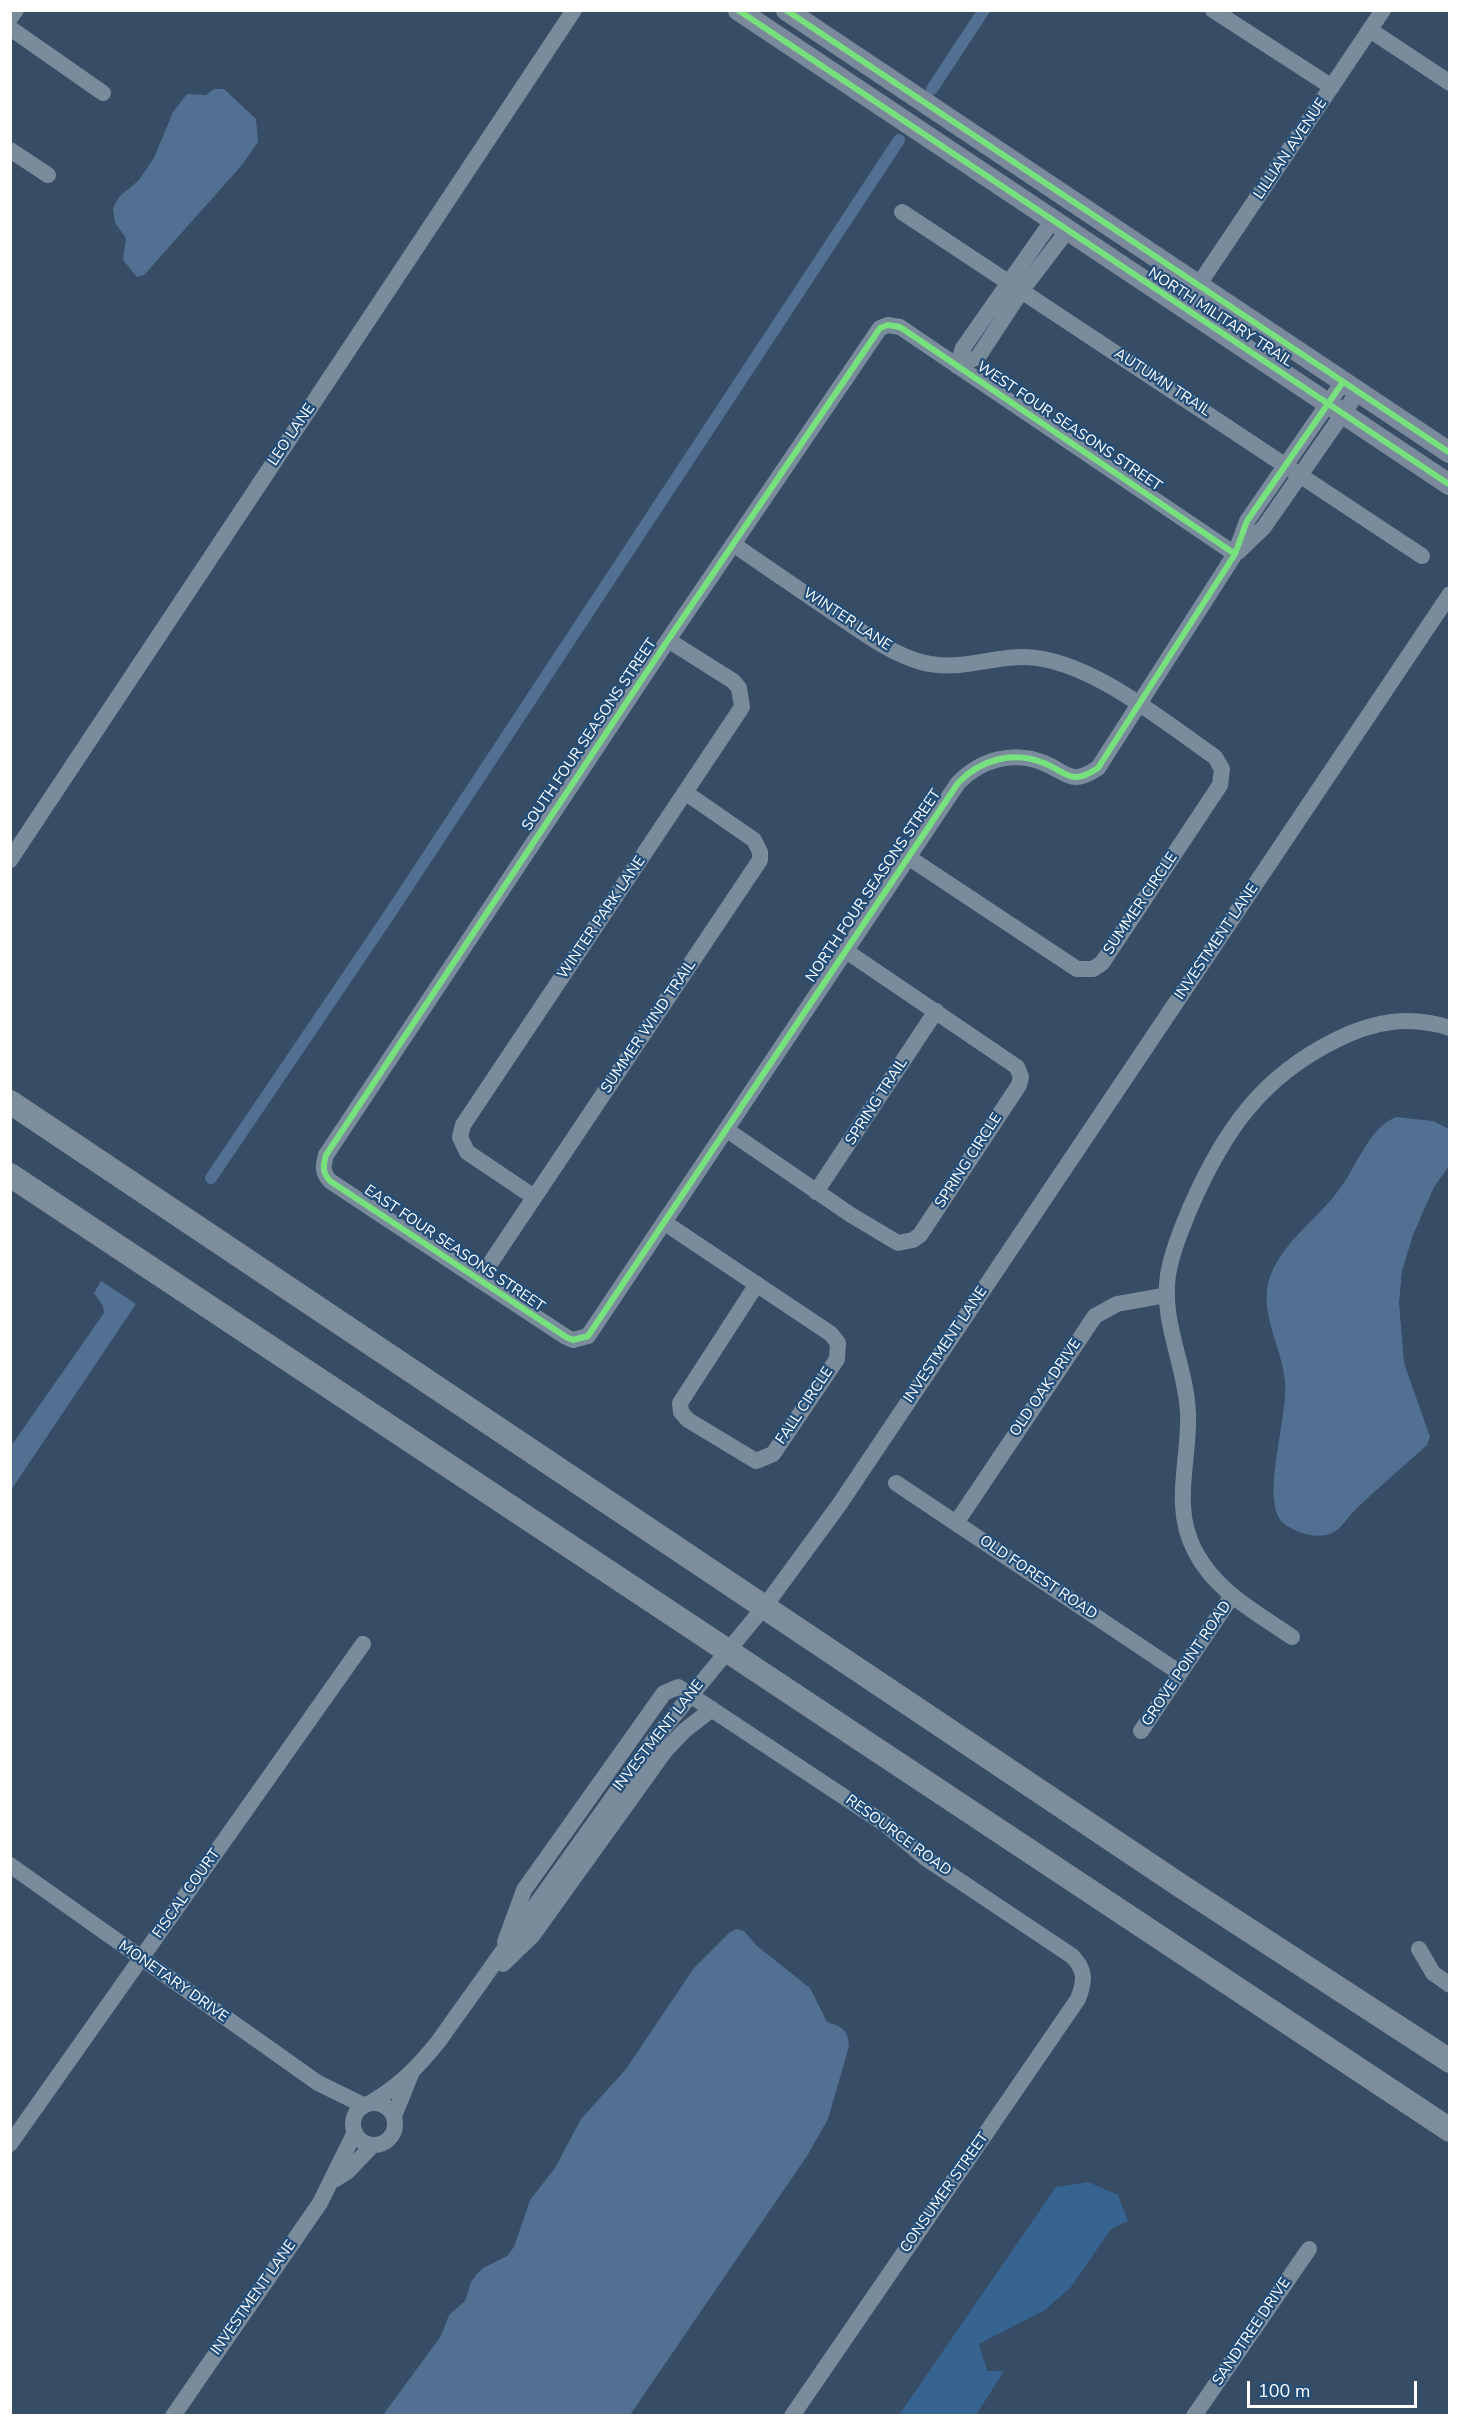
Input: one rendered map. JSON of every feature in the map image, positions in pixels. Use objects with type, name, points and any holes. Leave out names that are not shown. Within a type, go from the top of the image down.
[{"type":"highway","points":[[10,1102],[1181,1886],[1449,2061]]},
{"type":"highway","points":[[10,1174],[1449,2130]]},
{"type":"main road","name":"NORTH MILITARY TRAIL","points":[[738,10],[1449,484]]},
{"type":"main road","name":"NORTH MILITARY TRAIL","points":[[786,10],[1449,453]]},
{"type":"street","points":[[10,18],[16,10]]},
{"type":"street","name":"LEO LANE","points":[[10,860],[574,10]]},
{"type":"street","points":[[1213,10],[1332,87]]},
{"type":"street","name":"LILLIAN AVENUE","points":[[1184,308],[1383,10]]},
{"type":"street","points":[[10,28],[103,93]]},
{"type":"street","points":[[1370,30],[1449,83]]},
{"type":"street","points":[[10,150],[48,175]]},
{"type":"street","name":"AUTUMN TRAIL","points":[[902,212],[1422,556]]},
{"type":"street","points":[[957,366],[963,348],[1015,286],[1059,226]]},
{"type":"street","name":"WEST FOUR SEASONS STREET","points":[[888,325],[900,327],[1235,554]]},
{"type":"street","name":"SOUTH FOUR SEASONS STREET","points":[[322,1167],[326,1155],[832,395],[880,328],[888,325]]},
{"type":"street","name":"NORTH FOUR SEASONS STREET","points":[[581,1340],[588,1336],[602,1317],[958,783],[979,766],[1004,757],[1042,762],[1071,777],[1087,775],[1098,768],[1140,706],[1235,554],[1247,521],[1293,470],[1350,387]]},
{"type":"street","name":"WINTER LANE","points":[[733,544],[873,639],[914,660],[949,667],[1011,658],[1062,662],[1086,673],[1140,706]]},
{"type":"street","name":"INVESTMENT LANE","points":[[368,2104],[393,2090],[412,2074],[501,1955],[653,1741],[765,1606],[839,1505],[1449,594]]},
{"type":"street","name":"WINTER PARK LANE","points":[[534,1197],[467,1152],[460,1137],[463,1125],[739,715],[742,699],[733,681],[668,639]]},
{"type":"street","name":"SUMMER CIRCLE","points":[[908,857],[1077,969],[1093,969],[1102,963],[1223,777],[1222,769],[1215,757],[1140,706]]},
{"type":"street","name":"SUMMER WIND TRAIL","points":[[479,1280],[760,860],[760,852],[754,840],[686,793]]},
{"type":"street","name":"SPRING CIRCLE","points":[[727,1130],[816,1192],[898,1243],[906,1243],[920,1235],[967,1166],[1019,1085],[1021,1077],[1017,1067],[846,951]]},
{"type":"street","name":"SPRING TRAIL","points":[[816,1192],[936,1011]]},
{"type":"street","points":[[1292,1637],[1232,1596],[1203,1565],[1190,1540],[1181,1495],[1187,1432],[1187,1399],[1169,1326],[1167,1295],[1173,1254],[1206,1172],[1240,1117],[1269,1083],[1313,1051],[1374,1024],[1412,1020],[1449,1028]]},
{"type":"street","name":"EAST FOUR SEASONS STREET","points":[[322,1167],[330,1181],[566,1337],[581,1340]]},
{"type":"street","name":"FALL CIRCLE","points":[[665,1223],[757,1284],[831,1334],[838,1343],[837,1359],[773,1454],[756,1461],[688,1420],[681,1412],[680,1403],[757,1284]]},
{"type":"street","name":"OLD OAK DRIVE","points":[[956,1523],[1095,1316],[1117,1304],[1167,1295]]},
{"type":"street","name":"OLD FOREST ROAD","points":[[896,1483],[1180,1673]]},
{"type":"street","name":"GROVE POINT ROAD","points":[[1141,1731],[1232,1596]]},
{"type":"street","name":"FISCAL COURT","points":[[10,2144],[363,1644]]},
{"type":"street","name":"RESOURCE ROAD","points":[[501,1955],[524,1890],[664,1694],[678,1687],[885,1824],[924,1857],[1072,1956],[1081,1966]]},
{"type":"street","points":[[477,1987],[532,1936],[665,1751],[684,1731],[712,1709]]},
{"type":"street","name":"MONETARY DRIVE","points":[[10,1865],[141,1960],[338,2094],[368,2104]]},
{"type":"street","points":[[1419,1949],[1433,1973],[1449,1985]]},
{"type":"street","name":"CONSUMER STREET","points":[[792,2415],[1078,1999],[1085,1983],[1081,1966]]},
{"type":"street","name":"INVESTMENT LANE","points":[[394,2116],[412,2074]]},
{"type":"street","name":"MONETARY DRIVE","points":[[338,2094],[354,2127]]},
{"type":"street","points":[[368,2104],[386,2105],[394,2116],[392,2135],[384,2143],[374,2145],[362,2141],[354,2127],[354,2116],[368,2104]]},
{"type":"street","name":"INVESTMENT LANE","points":[[173,2415],[320,2203],[333,2180],[354,2127]]},
{"type":"street","name":"INVESTMENT LANE","points":[[333,2180],[346,2172],[374,2145]]},
{"type":"street","name":"SANDTREE DRIVE","points":[[1194,2415],[1309,2248]]},
{"type":"shaded area","points":[[214,89],[224,89],[256,119],[258,142],[242,165],[144,275],[137,277],[123,260],[126,238],[115,223],[113,208],[119,197],[139,180],[154,158],[173,112],[187,94],[206,95]]},
{"type":"shaded area","points":[[1396,1117],[1433,1121],[1449,1129],[1449,1166],[1434,1187],[1413,1235],[1402,1271],[1399,1303],[1404,1363],[1430,1437],[1427,1445],[1356,1509],[1340,1528],[1326,1535],[1309,1535],[1287,1526],[1278,1516],[1274,1503],[1275,1470],[1285,1381],[1267,1308],[1268,1284],[1273,1270],[1288,1246],[1345,1182],[1370,1139],[1386,1122]]},
{"type":"shaded area","points":[[101,1281],[136,1304],[11,1490],[11,1446],[104,1313],[103,1306],[94,1293]]},
{"type":"shaded area","points":[[737,1929],[744,1931],[757,1946],[810,1988],[827,2022],[837,2025],[846,2032],[849,2046],[828,2119],[807,2156],[630,2415],[383,2415],[441,2336],[449,2315],[465,2301],[471,2282],[477,2274],[483,2268],[507,2256],[514,2247],[530,2200],[555,2168],[581,2119],[626,2069],[694,1968],[730,1932]]},
{"type":"shaded area","points":[[1088,2182],[1118,2195],[1128,2221],[1111,2229],[1071,2287],[1045,2310],[979,2344],[987,2371],[1004,2371],[976,2415],[899,2415],[1056,2187]]},
{"type":"waterway","points":[[932,89],[984,10]]},
{"type":"waterway","points":[[211,1178],[389,915],[899,140]]},
{"type":"cycle path","points":[[738,10],[1450,485]]},
{"type":"cycle path","points":[[786,10],[1450,453]]},
{"type":"cycle path","points":[[1235,554],[900,327],[888,325],[880,328],[668,640],[326,1155],[324,1169],[327,1178],[566,1337],[573,1340],[588,1336],[958,783],[976,768],[1009,758],[1032,759],[1075,777],[1098,768],[1235,554],[1247,521],[1343,382]]}]
